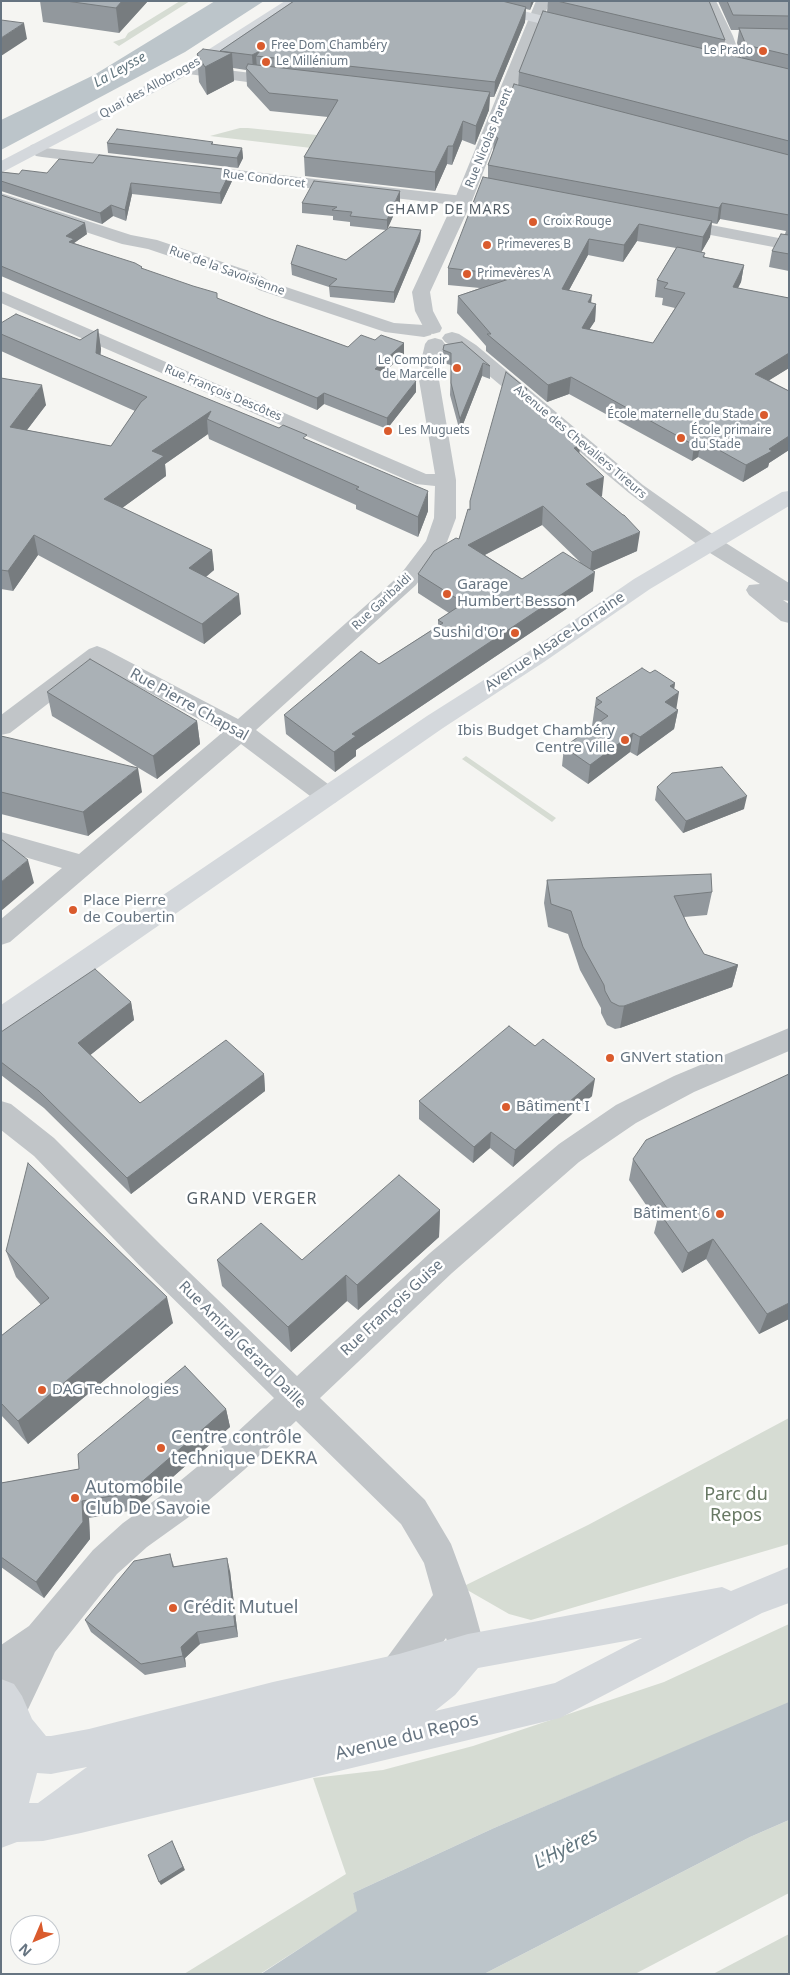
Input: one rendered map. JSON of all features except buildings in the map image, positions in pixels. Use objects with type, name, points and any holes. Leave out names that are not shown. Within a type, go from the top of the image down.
[{"type":"main road","name":"Quai des Allobroges","points":[[1,168],[186,70],[295,1]]},
{"type":"main road","points":[[463,1],[587,30]]},
{"type":"main road","points":[[717,61],[753,70]]},
{"type":"main road","name":"Avenue Alsace-Lorraine","points":[[327,796],[642,584],[789,497]]},
{"type":"main road","points":[[1,1020],[327,796]]},
{"type":"main road","name":"Avenue du Repos","points":[[1,1829],[17,1823],[43,1822],[560,1700],[751,1600],[789,1585]]},
{"type":"main road","name":"Avenue du Repos","points":[[10,1713],[38,1754],[51,1755],[88,1748],[273,1700],[399,1672],[468,1652],[751,1600]]},
{"type":"main road","name":"Avenue du Repos","points":[[43,1822],[119,1767],[417,1702],[442,1682],[468,1652]]},
{"type":"main road","points":[[1,1820],[12,1799],[20,1765],[10,1713]]},
{"type":"street","name":"Rue Nicolas Parent","points":[[436,335],[424,311],[421,292],[463,201],[477,185],[504,99],[542,1]]},
{"type":"street","points":[[708,1],[725,36],[736,65]]},
{"type":"street","points":[[725,36],[743,36]]},
{"type":"street","points":[[186,70],[298,83]]},
{"type":"street","points":[[37,149],[42,152],[148,165]]},
{"type":"street","name":"Rue Condorcet","points":[[178,168],[463,201]]},
{"type":"street","name":"Rue de la Savoisienne","points":[[1,198],[128,240],[151,244],[252,278],[265,286],[392,328],[436,335]]},
{"type":"street","points":[[655,219],[789,244]]},
{"type":"street","name":"Rue François Descôtes","points":[[1,296],[423,480],[446,480]]},
{"type":"street","name":"Rue Garibaldi","points":[[1,935],[240,731],[408,580],[436,542],[444,518],[446,480],[428,374],[436,335]]},
{"type":"street","name":"Avenue des Chevaliers Tireurs","points":[[436,335],[469,349],[636,489],[710,543],[789,594]]},
{"type":"street","name":"Avenue des Chevaliers Tireurs","points":[[710,543],[756,589],[789,616]]},
{"type":"street","name":"Rue Pierre Chapsal","points":[[1,727],[97,654],[240,731],[327,796]]},
{"type":"street","points":[[1,841],[84,865]]},
{"type":"street","name":"Rue François Guise","points":[[10,1713],[42,1639],[105,1562],[135,1534],[181,1502],[232,1459],[295,1398],[442,1263],[569,1153],[626,1114],[684,1084],[789,1039]]},
{"type":"street","name":"Rue Amiral Gérard Daille","points":[[1,1113],[44,1147],[150,1255],[215,1316],[295,1398],[413,1512],[439,1556],[468,1652]]},
{"type":"street","points":[[399,1672],[453,1598]]},
{"type":"street","name":"Rue François Guise","points":[[1,1667],[42,1639]]},
{"type":"green space","points":[[180,1],[190,1],[119,46],[113,42],[125,38],[128,33]]},
{"type":"green space","points":[[240,128],[366,140],[362,154],[210,136]]},
{"type":"green space","points":[[466,756],[556,818],[552,822],[462,759]]},
{"type":"green space","name":"Parc du Repos","points":[[789,1418],[789,1544],[531,1620],[509,1614],[462,1587],[588,1525]]},
{"type":"green space","points":[[789,1624],[789,1703],[494,1828],[353,1893],[358,1911],[260,1974],[184,1974],[346,1874],[313,1778],[383,1770],[473,1746],[664,1682]]},
{"type":"green space","points":[[789,1820],[789,1893],[635,1974],[484,1974],[750,1837]]},
{"type":"green space","points":[[789,1934],[789,1974],[713,1974]]},
{"type":"water","name":"La Leysse","points":[[215,1],[264,1],[185,52],[1,150],[1,120],[94,75]]},
{"type":"water","name":"L'Hyères","points":[[789,1702],[789,1820],[750,1837],[484,1974],[261,1974],[357,1911],[353,1893],[494,1828]]},
{"type":"place","name":"Free Dom Chambéry","points":[[261,46]]},
{"type":"place","name":"Le Prado","points":[[763,51]]},
{"type":"place","name":"Le Millénium","points":[[266,62]]},
{"type":"place","name":"Croix Rouge","points":[[533,222]]},
{"type":"place","name":"Primeveres B","points":[[487,245]]},
{"type":"place","name":"Primevères A","points":[[467,274]]},
{"type":"place","name":"Le Comptoir de Marcelle","points":[[457,368]]},
{"type":"place","name":"École maternelle du Stade","points":[[764,415]]},
{"type":"place","name":"Les Muguets","points":[[388,431]]},
{"type":"place","name":"École primaire du Stade","points":[[681,438]]},
{"type":"place","name":"Garage Humbert Besson","points":[[447,594]]},
{"type":"place","name":"Sushi d'Or","points":[[515,633]]},
{"type":"place","name":"Ibis Budget Chambéry Centre Ville","points":[[625,740]]},
{"type":"place","name":"Place Pierre de Coubertin","points":[[73,910]]},
{"type":"place","name":"GNVert station","points":[[610,1058]]},
{"type":"place","name":"Bâtiment I","points":[[506,1107]]},
{"type":"place","name":"Bâtiment 6","points":[[720,1214]]},
{"type":"place","name":"DAG Technologies","points":[[42,1390]]},
{"type":"place","name":"Centre contrôle technique DEKRA","points":[[161,1448]]},
{"type":"place","name":"Automobile Club De Savoie","points":[[75,1498]]},
{"type":"place","name":"Crédit Mutuel","points":[[173,1608]]},
{"type":"district","name":"CHAMP DE MARS","points":[[448,210]]},
{"type":"district","name":"GRAND VERGER","points":[[252,1199]]}]
